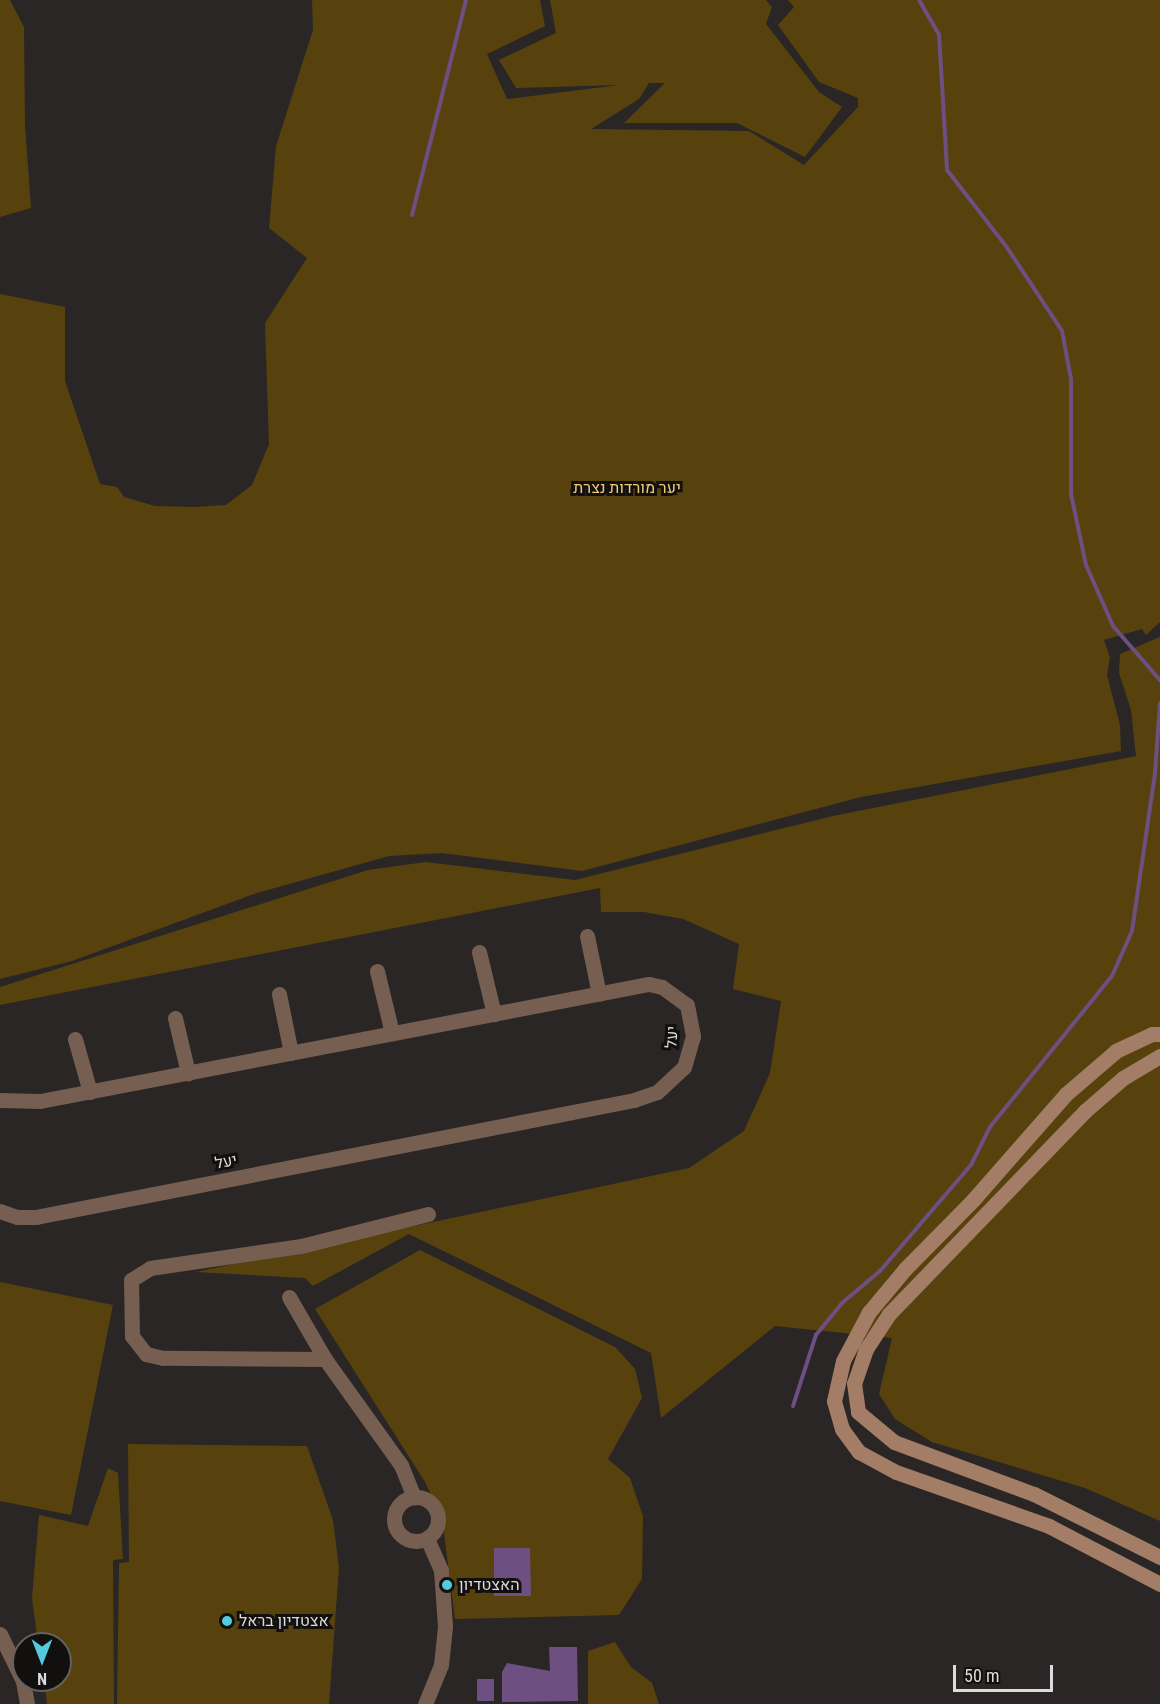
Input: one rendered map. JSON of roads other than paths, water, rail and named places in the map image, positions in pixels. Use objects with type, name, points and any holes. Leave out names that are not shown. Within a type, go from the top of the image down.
[{"type":"street","points":[[587,936],[599,994]]},
{"type":"street","points":[[479,952],[494,1014]]},
{"type":"street","points":[[377,971],[392,1034]]},
{"type":"street","name":"יעל","points":[[0,1100],[40,1101],[649,984],[662,987],[687,1005],[693,1036],[691,1052],[684,1067],[657,1092],[634,1100],[57,1213],[17,1217],[0,1211]]},
{"type":"street","points":[[279,994],[291,1053]]},
{"type":"street","points":[[176,1018],[188,1073]]},
{"type":"street","points":[[1160,1034],[1152,1034],[1116,1051],[1066,1094],[973,1200],[905,1269],[869,1312],[843,1361],[834,1401],[842,1429],[860,1452],[896,1472],[1049,1526],[1160,1584]]},
{"type":"street","points":[[75,1039],[90,1092]]},
{"type":"street","points":[[1160,1056],[1123,1078],[1086,1110],[889,1314],[866,1349],[854,1383],[858,1412],[894,1442],[1034,1494],[1160,1557]]},
{"type":"street","points":[[325,1359],[163,1358],[146,1354],[132,1335],[131,1280],[150,1268],[301,1246],[428,1214]]},
{"type":"street","points":[[289,1297],[325,1359],[401,1465],[414,1498]]},
{"type":"street","points":[[414,1498],[427,1500],[437,1516],[435,1529],[427,1538],[406,1539],[394,1522],[396,1509],[414,1498]]},
{"type":"street","points":[[425,1704],[441,1665],[445,1626],[441,1570],[427,1538]]},
{"type":"street","points":[[0,1634],[23,1681],[27,1704]]},
{"type":"waterway","points":[[412,215],[466,0]]},
{"type":"waterway","points":[[919,0],[939,34],[947,170],[1006,246],[1062,331],[1071,379],[1071,494],[1086,565],[1113,626],[1160,680]]},
{"type":"waterway","points":[[793,1406],[816,1335],[842,1303],[880,1271],[971,1165],[990,1127],[1112,976],[1132,931],[1155,773],[1160,703]]},
{"type":"place","name":"האצטדיון","points":[[447,1585]]},
{"type":"place","name":"אצטדיון בראל","points":[[227,1621]]},
{"type":"park label","name":"יער מורדות נצרת","points":[[627,488]]}]
